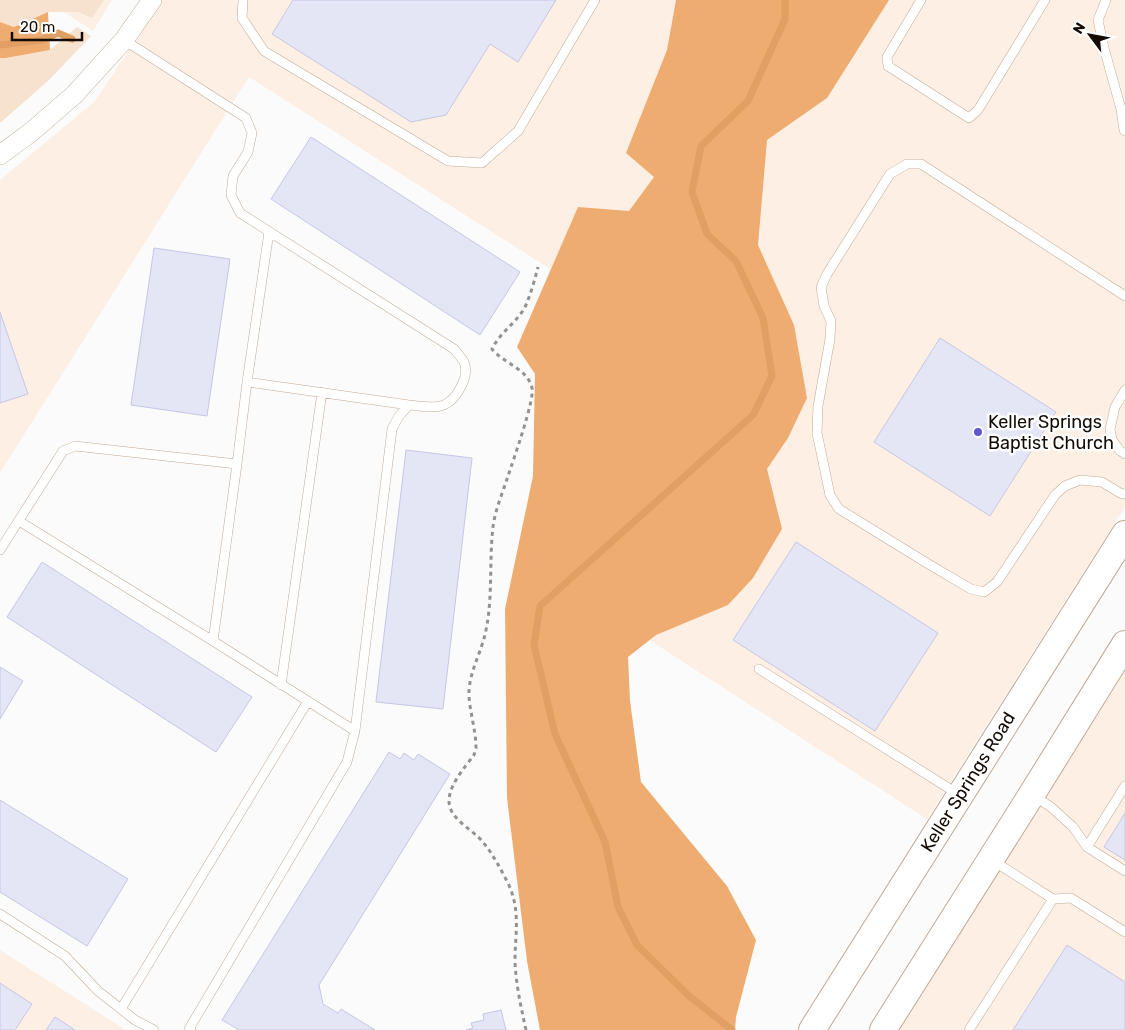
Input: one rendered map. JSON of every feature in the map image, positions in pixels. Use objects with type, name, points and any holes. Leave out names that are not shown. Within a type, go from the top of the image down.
[{"type":"main road","name":"Keller Springs Road","points":[[812,1030],[1125,534]]},
{"type":"main road","points":[[883,1030],[1125,644]]},
{"type":"street","points":[[0,155],[30,133],[74,95],[124,40],[152,0]]},
{"type":"lane","points":[[243,0],[242,18],[264,51],[448,161],[482,163],[518,131],[595,0]]},
{"type":"lane","points":[[921,0],[887,57],[888,66],[969,118],[978,110],[1045,0]]},
{"type":"lane","points":[[1106,0],[1098,20],[1121,108],[1125,131]]},
{"type":"lane","points":[[124,40],[246,118],[252,133],[248,152],[233,176],[231,195],[240,213],[454,350],[464,362],[466,374],[458,392],[445,404],[432,407],[247,382]]},
{"type":"lane","points":[[1125,296],[921,164],[907,164],[890,174],[827,274],[821,287],[824,306],[831,322],[830,339],[818,406],[817,434],[830,495],[840,509],[971,589],[984,592],[997,582],[1055,495],[1065,486],[1080,480],[1102,482],[1125,494]]},
{"type":"lane","points":[[213,641],[269,232]]},
{"type":"lane","points":[[1125,390],[1114,408],[1110,429],[1112,440],[1120,451],[1125,454]]},
{"type":"lane","points":[[281,685],[322,392]]},
{"type":"lane","points":[[188,1030],[347,762],[355,731],[392,429],[399,416],[409,405]]},
{"type":"lane","points":[[0,550],[63,451],[75,446],[237,464]]},
{"type":"lane","points":[[19,520],[355,731]]},
{"type":"lane","points":[[759,669],[960,795]]},
{"type":"lane","points":[[121,1009],[308,701]]},
{"type":"lane","points":[[1087,847],[1125,786]]},
{"type":"lane","points":[[1032,794],[1051,807],[1073,827],[1087,847],[1125,871]]},
{"type":"lane","points":[[990,859],[1053,899],[1071,898],[1125,932]]},
{"type":"lane","points":[[969,1030],[1053,899]]},
{"type":"lane","points":[[0,914],[65,956],[98,991],[135,1020],[154,1030]]},
{"type":"path","points":[[526,1030],[517,986],[517,917],[513,895],[497,861],[482,841],[454,816],[449,802],[451,788],[474,755],[476,748],[469,696],[470,680],[486,630],[490,599],[494,524],[529,410],[533,390],[529,380],[522,372],[498,356],[492,349],[496,340],[512,324],[526,305],[538,267]]},
{"type":"shaded area","points":[[0,0],[104,0],[92,18],[78,12],[48,12],[14,27],[0,22]]},
{"type":"shaded area","points":[[45,0],[112,0],[93,31]]},
{"type":"shaded area","points":[[163,0],[1125,0],[1125,507],[927,819],[646,638],[778,418],[550,269],[249,77],[0,473],[0,180],[94,102]]},
{"type":"shaded area","points":[[676,0],[889,0],[827,98],[767,140],[758,245],[794,325],[807,398],[788,438],[767,469],[782,529],[753,578],[728,605],[656,635],[628,657],[630,701],[641,782],[727,886],[756,940],[736,1017],[735,1030],[540,1030],[527,961],[507,798],[505,609],[533,476],[535,374],[517,347],[578,207],[629,211],[654,177],[626,153],[667,50]]},
{"type":"shaded area","points":[[48,12],[50,50],[0,58],[0,22],[14,27]]},
{"type":"shaded area","points":[[77,27],[91,36],[49,80],[0,123],[0,58],[50,50]]},
{"type":"shaded area","points":[[1125,669],[1125,1030],[897,1030]]},
{"type":"shaded area","points":[[0,950],[126,1030],[0,1030]]},
{"type":"building","points":[[293,0],[556,0],[518,62],[490,44],[446,115],[411,122],[272,34]]},
{"type":"building","points":[[311,137],[520,272],[480,335],[271,199]]},
{"type":"building","points":[[154,248],[230,259],[207,416],[131,405]]},
{"type":"building","points":[[0,312],[28,394],[0,403]]},
{"type":"building","points":[[940,338],[1056,412],[990,516],[874,442]]},
{"type":"building","points":[[406,450],[472,458],[443,709],[376,702]]},
{"type":"building","points":[[796,542],[938,633],[875,731],[733,640]]},
{"type":"building","points":[[42,562],[252,697],[216,752],[7,617]]},
{"type":"building","points":[[0,667],[23,681],[0,719]]},
{"type":"building","points":[[389,752],[400,759],[404,753],[414,760],[418,754],[450,774],[319,985],[323,1004],[338,1013],[341,1009],[375,1030],[239,1030],[222,1020]]},
{"type":"building","points":[[0,800],[128,879],[87,946],[0,892]]},
{"type":"building","points":[[1125,813],[1125,860],[1104,847]]},
{"type":"building","points":[[1067,945],[1125,982],[1125,1030],[1013,1030]]},
{"type":"building","points":[[0,983],[32,1004],[15,1030],[0,1030]]},
{"type":"building","points":[[501,1010],[506,1030],[466,1030],[473,1028],[471,1023],[484,1020],[483,1014]]},
{"type":"building","points":[[55,1017],[75,1030],[46,1030]]},
{"type":"waterway","points":[[732,1030],[689,996],[637,945],[618,907],[605,842],[555,734],[534,645],[540,606],[753,415],[772,376],[763,318],[736,261],[707,234],[692,192],[701,146],[748,101],[785,19],[785,0]]},
{"type":"waterway","points":[[0,45],[42,40],[58,33],[72,39]]},
{"type":"place","name":"Keller Springs Baptist Church","points":[[978,432]]}]
